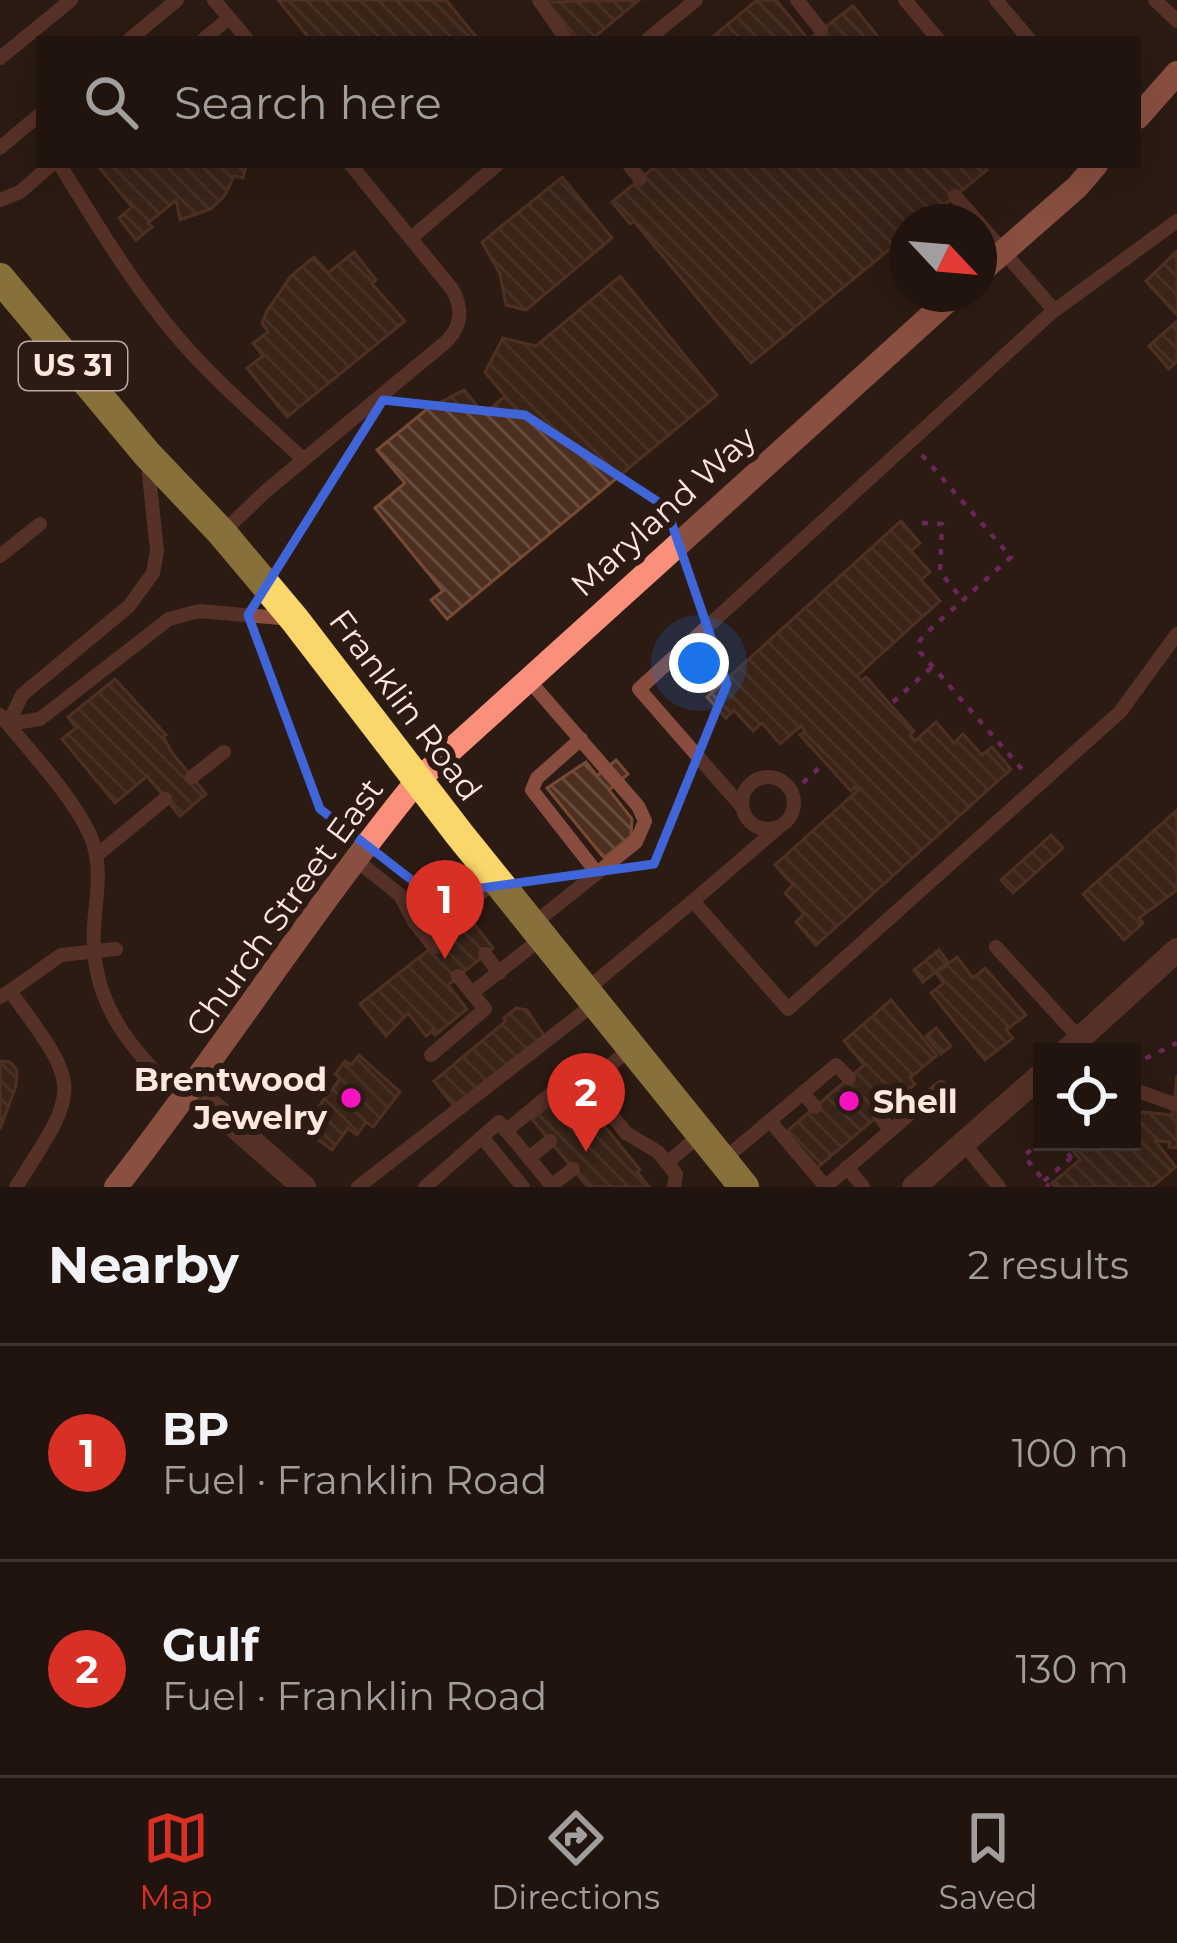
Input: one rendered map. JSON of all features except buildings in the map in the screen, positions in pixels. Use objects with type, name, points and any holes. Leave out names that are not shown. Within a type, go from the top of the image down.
[{"type":"main road","points":[[1141,114],[1177,73]]},
{"type":"main road","points":[[997,257],[1093,168]]},
{"type":"main road","name":"Franklin Road","points":[[0,278],[147,454],[295,620],[496,881],[744,1187]]},
{"type":"main road","name":"Maryland Way","points":[[418,781],[935,312]]},
{"type":"main road","name":"Church Street East","points":[[116,1187],[418,781]]},
{"type":"street","points":[[1084,1043],[1177,950]]},
{"type":"street","points":[[914,1187],[1033,1081]]},
{"type":"street","points":[[188,1095],[304,1187]]},
{"type":"lane","points":[[0,58],[71,0]]},
{"type":"lane","points":[[134,36],[177,0]]},
{"type":"lane","points":[[214,0],[245,36]]},
{"type":"lane","points":[[539,0],[564,36]]},
{"type":"lane","points":[[652,36],[696,0]]},
{"type":"lane","points":[[905,0],[935,36]]},
{"type":"lane","points":[[996,0],[1026,36]]},
{"type":"lane","points":[[1155,0],[1177,21]]},
{"type":"lane","points":[[799,1],[821,30]]},
{"type":"lane","points":[[208,36],[230,18]]},
{"type":"lane","points":[[0,148],[36,118]]},
{"type":"lane","points":[[0,200],[20,192],[52,168]]},
{"type":"lane","points":[[58,168],[173,331],[303,459]]},
{"type":"lane","points":[[222,533],[456,330],[460,314],[456,295],[353,168]]},
{"type":"lane","points":[[411,238],[493,168]]},
{"type":"lane","points":[[631,168],[640,179]]},
{"type":"lane","points":[[955,196],[962,204]]},
{"type":"lane","points":[[779,826],[766,830],[755,826],[639,689],[1054,310],[1177,220]]},
{"type":"lane","points":[[997,243],[1054,310]]},
{"type":"lane","points":[[2,724],[22,695],[129,606],[153,573],[157,551],[147,454]]},
{"type":"lane","points":[[0,556],[40,524]]},
{"type":"lane","points":[[2,724],[40,719],[169,619],[199,611],[295,620]]},
{"type":"lane","points":[[692,901],[788,1009],[1120,712],[1177,634]]},
{"type":"lane","points":[[472,993],[499,973],[597,873],[636,842],[644,821],[638,806],[527,678]]},
{"type":"lane","points":[[2,724],[86,825],[97,855],[94,952],[98,976],[122,1035],[188,1095]]},
{"type":"lane","points":[[581,740],[537,778],[532,790],[597,873]]},
{"type":"lane","points":[[192,777],[224,752]]},
{"type":"lane","points":[[358,1187],[591,997],[792,814],[792,793],[778,778],[761,777],[746,789],[742,807]]},
{"type":"lane","points":[[97,855],[166,799]]},
{"type":"lane","points":[[356,860],[400,896],[430,942],[496,881]]},
{"type":"lane","points":[[996,947],[1075,1043]]},
{"type":"lane","points":[[16,1187],[61,1114],[66,1088],[60,1064],[5,994],[61,955],[116,949]]},
{"type":"lane","points":[[484,955],[499,973]]},
{"type":"lane","points":[[431,1055],[485,1009],[458,976]]},
{"type":"lane","points":[[587,1085],[632,1048]]},
{"type":"lane","points":[[722,1161],[836,1065],[849,1078]]},
{"type":"lane","points":[[506,1131],[577,1072],[617,1132],[658,1152],[676,1174],[674,1187]]},
{"type":"lane","points":[[770,1120],[825,1187],[940,1087]]},
{"type":"lane","points":[[1141,1092],[1174,1104]]},
{"type":"lane","points":[[803,1093],[815,1107]]},
{"type":"lane","points":[[879,1115],[890,1130]]},
{"type":"lane","points":[[425,1187],[499,1122],[553,1186],[573,1169]]},
{"type":"lane","points":[[667,1163],[701,1135]]},
{"type":"lane","points":[[482,1137],[523,1187]]},
{"type":"lane","points":[[529,1158],[550,1141]]},
{"type":"lane","points":[[846,1143],[863,1187]]},
{"type":"lane","points":[[964,1144],[999,1187]]},
{"type":"path","points":[[910,441],[1011,557],[920,642],[920,652],[1037,786]]},
{"type":"path","points":[[922,523],[942,524],[940,572],[963,599]]},
{"type":"path","points":[[893,702],[932,667]]},
{"type":"path","points":[[792,793],[822,765]]},
{"type":"path","points":[[1141,1061],[1177,1043]]},
{"type":"path","points":[[1033,1148],[1024,1156],[1047,1184],[1074,1161],[1066,1151]]},
{"type":"highlighted area","points":[[383,400],[525,415],[666,507],[727,684],[654,864],[431,895],[320,809],[248,615]]},
{"type":"place","name":"BP","points":[[445,959]]},
{"type":"place","name":"Brentwood Jewelry","points":[[351,1098]]},
{"type":"place","name":"Shell","points":[[849,1101]]},
{"type":"place","name":"Gulf","points":[[586,1152]]}]
